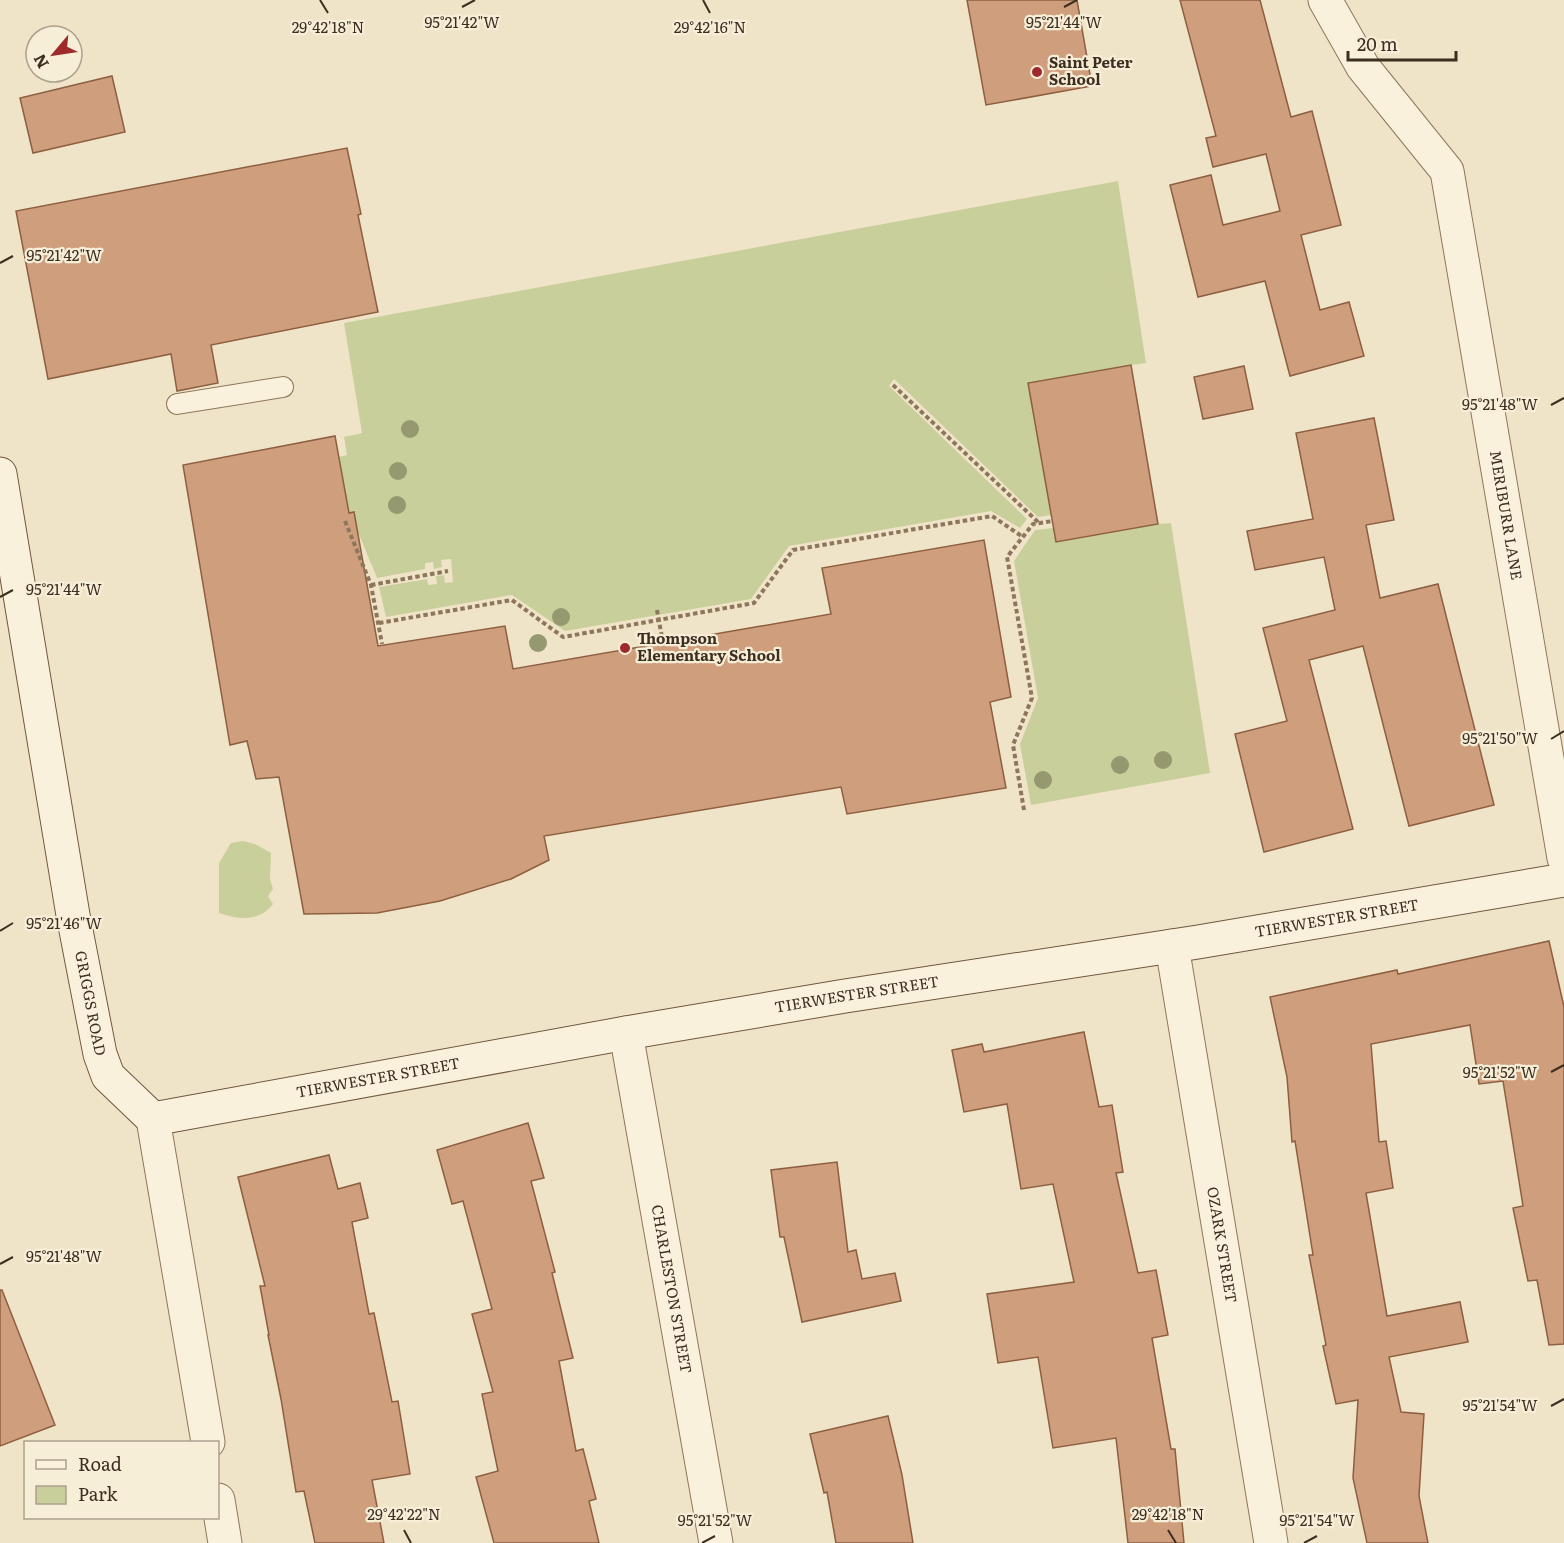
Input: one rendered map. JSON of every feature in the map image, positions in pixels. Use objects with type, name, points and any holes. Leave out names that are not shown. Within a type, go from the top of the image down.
[{"type":"street","name":"MERIBURR LANE","points":[[1325,0],[1363,67],[1447,171],[1564,858]]},
{"type":"street","name":"GRIGGS ROAD","points":[[0,474],[73,915],[100,1054],[108,1076],[153,1119]]},
{"type":"street","name":"TIERWESTER STREET","points":[[153,1119],[845,996],[1172,946],[1564,880]]},
{"type":"street","name":"OZARK STREET","points":[[1172,946],[1271,1543]]},
{"type":"street","name":"CHARLESTON STREET","points":[[627,1033],[716,1543]]},
{"type":"street","points":[[153,1119],[208,1441]]},
{"type":"street","points":[[219,1506],[225,1543]]},
{"type":"lane","points":[[177,404],[284,387]]},
{"type":"path","points":[[893,385],[1040,523]]},
{"type":"path","points":[[379,623],[512,600],[563,637],[754,603],[793,550],[992,516],[1023,537]]},
{"type":"path","points":[[345,521],[370,585],[382,644]]},
{"type":"path","points":[[1024,810],[1013,745],[1032,698],[1007,557],[1033,524],[1053,521]]},
{"type":"path","points":[[370,585],[448,571]]},
{"type":"path","points":[[657,610],[663,643]]},
{"type":"green space","points":[[1118,181],[1146,363],[1131,365],[1052,515],[1038,517],[894,379],[889,386],[1027,519],[1020,528],[991,511],[789,546],[751,599],[565,631],[512,595],[386,617],[379,587],[427,579],[428,585],[437,584],[436,576],[444,575],[445,583],[453,582],[451,559],[441,560],[442,567],[434,569],[433,562],[425,563],[425,569],[377,578],[358,532],[354,512],[349,513],[339,457],[347,455],[344,437],[362,433],[344,323]]},
{"type":"green space","points":[[1171,523],[1210,773],[1031,805],[1020,744],[1038,698],[1014,561],[1035,530],[1054,528],[1057,542]]},
{"type":"green space","points":[[243,841],[255,844],[271,853],[270,879],[273,889],[268,896],[273,904],[261,914],[248,918],[219,913],[219,863],[231,843]]},
{"type":"building","points":[[967,0],[1077,0],[1092,86],[986,105]]},
{"type":"building","points":[[1180,0],[1260,0],[1291,117],[1312,111],[1341,225],[1301,235],[1320,310],[1349,302],[1364,356],[1290,376],[1265,281],[1198,297],[1170,185],[1211,175],[1223,225],[1280,211],[1266,154],[1213,167],[1206,138],[1216,136]]},
{"type":"building","points":[[112,76],[125,132],[33,153],[20,98]]},
{"type":"building","points":[[347,148],[378,312],[211,345],[218,383],[177,391],[171,354],[48,379],[16,211]]},
{"type":"building","points":[[1131,365],[1158,524],[1056,542],[1028,383]]},
{"type":"building","points":[[1244,366],[1253,409],[1203,419],[1194,377]]},
{"type":"building","points":[[1374,418],[1394,520],[1366,525],[1380,598],[1438,584],[1494,805],[1409,826],[1363,646],[1309,660],[1353,829],[1264,852],[1235,734],[1287,721],[1263,628],[1335,610],[1324,557],[1255,570],[1247,531],[1313,519],[1296,433]]},
{"type":"building","points":[[335,436],[349,513],[354,512],[378,646],[505,626],[513,669],[831,614],[822,568],[984,540],[1011,697],[990,702],[1006,788],[847,814],[841,787],[544,836],[549,860],[511,879],[440,901],[377,913],[304,914],[279,777],[256,779],[247,741],[230,745],[183,465]]},
{"type":"building","points":[[1549,941],[1564,1007],[1564,1344],[1549,1345],[1537,1280],[1528,1281],[1513,1208],[1523,1206],[1503,1081],[1479,1084],[1470,1025],[1371,1044],[1379,1142],[1386,1141],[1393,1188],[1366,1193],[1387,1316],[1460,1302],[1468,1342],[1389,1357],[1401,1412],[1424,1414],[1419,1496],[1428,1543],[1367,1543],[1353,1478],[1358,1400],[1336,1404],[1323,1346],[1326,1345],[1309,1255],[1313,1255],[1295,1141],[1292,1142],[1287,1077],[1270,997],[1397,970],[1398,974]]},
{"type":"building","points":[[1084,1032],[1099,1107],[1112,1105],[1123,1172],[1116,1173],[1138,1273],[1156,1270],[1168,1335],[1152,1338],[1171,1449],[1175,1449],[1184,1543],[1128,1543],[1116,1438],[1053,1448],[1038,1357],[998,1363],[987,1294],[1074,1282],[1053,1184],[1021,1189],[1007,1104],[964,1112],[952,1050],[982,1044],[984,1052]]},
{"type":"building","points":[[528,1123],[544,1178],[531,1181],[555,1272],[552,1273],[573,1358],[559,1361],[576,1451],[583,1449],[596,1499],[589,1501],[599,1543],[494,1543],[476,1477],[498,1471],[482,1394],[493,1392],[472,1314],[492,1309],[463,1201],[452,1204],[437,1150]]},
{"type":"building","points":[[329,1155],[338,1189],[360,1183],[368,1218],[352,1222],[369,1314],[374,1313],[392,1402],[398,1401],[410,1474],[372,1480],[384,1543],[315,1543],[304,1491],[296,1492],[260,1286],[265,1286],[238,1177]]},
{"type":"building","points":[[837,1162],[848,1252],[856,1250],[862,1279],[895,1273],[901,1301],[802,1322],[784,1237],[780,1237],[771,1170]]},
{"type":"building","points":[[0,1290],[2,1290],[55,1425],[0,1446]]},
{"type":"building","points":[[888,1416],[902,1475],[913,1543],[836,1543],[827,1492],[824,1493],[810,1434]]},
{"type":"place","name":"Saint Peter School","points":[[1037,72]]},
{"type":"place","name":"Thompson Elementary School","points":[[625,648]]}]
